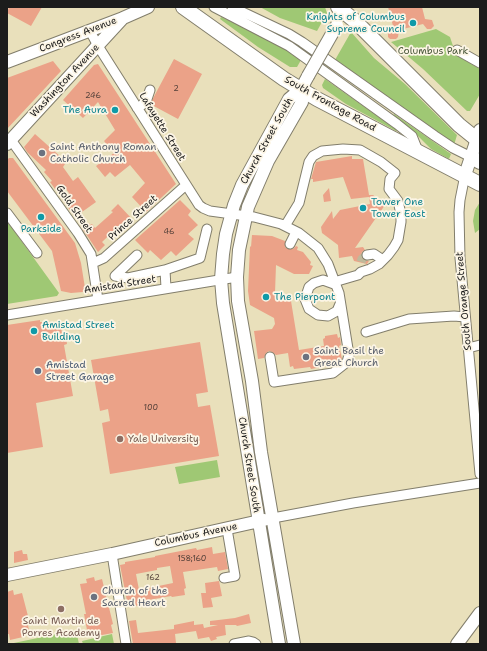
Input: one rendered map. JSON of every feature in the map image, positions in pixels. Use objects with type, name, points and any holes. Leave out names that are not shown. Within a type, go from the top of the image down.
[{"type":"highway","name":"South Frontage Road","points":[[183,7],[284,79],[317,99],[480,184]]},
{"type":"highway","points":[[344,9],[459,125],[479,137]]},
{"type":"main road","name":"Congress Avenue","points":[[7,62],[90,31],[148,7]]},
{"type":"main road","points":[[301,89],[337,25],[344,9]]},
{"type":"main road","name":"Washington Avenue","points":[[9,142],[123,18]]},
{"type":"main road","name":"Church Street South","points":[[278,644],[223,304],[221,279],[224,247],[232,214],[242,185],[289,99],[301,89]]},
{"type":"main road","name":"Church Street South","points":[[294,644],[261,452],[252,381],[238,301],[237,277],[239,250],[246,216],[253,193],[268,161],[302,102],[301,89]]},
{"type":"main road","name":"South Orange Street","points":[[465,175],[476,159],[479,137]]},
{"type":"main road","points":[[226,321],[234,322],[244,335]]},
{"type":"main road","name":"Columbus Avenue","points":[[7,575],[112,554],[273,518]]},
{"type":"main road","points":[[457,644],[480,613]]},
{"type":"street","points":[[214,7],[289,46],[412,136],[418,151]]},
{"type":"street","points":[[232,7],[289,34],[302,42],[435,136],[453,148],[476,159]]},
{"type":"street","name":"Lafayette Street","points":[[90,31],[137,108],[167,146],[186,185],[199,205],[210,211],[259,218],[285,226],[296,232],[318,248],[328,264],[333,281]]},
{"type":"street","points":[[457,50],[480,63]]},
{"type":"street","points":[[137,108],[142,105],[150,90]]},
{"type":"street","name":"Gold Street","points":[[9,142],[78,233],[91,254],[98,300]]},
{"type":"street","points":[[285,226],[299,203],[309,162],[313,156],[322,152],[343,149],[360,150],[381,162],[395,173],[390,179],[389,189],[398,201],[401,222],[398,240],[388,255],[384,260],[370,269],[361,267],[333,281],[323,280],[314,283],[309,287],[305,299],[309,309],[318,315],[328,316],[337,311],[340,304]]},
{"type":"street","name":"South Orange Street","points":[[465,175],[459,212],[460,258],[480,474]]},
{"type":"street","name":"Prince Street","points":[[93,263],[104,258],[186,185]]},
{"type":"street","points":[[7,213],[37,253]]},
{"type":"street","points":[[137,255],[115,276],[128,278],[165,270],[200,258],[207,229]]},
{"type":"street","points":[[290,244],[296,232]]},
{"type":"street","points":[[367,255],[374,254],[384,260]]},
{"type":"street","points":[[165,270],[166,288]]},
{"type":"street","name":"Amistad Street","points":[[7,314],[237,277]]},
{"type":"street","points":[[270,357],[274,382],[333,373],[347,362],[349,355],[339,293],[333,281]]},
{"type":"street","points":[[366,332],[409,319],[454,316],[465,317]]},
{"type":"street","points":[[468,348],[480,345]]},
{"type":"street","name":"Columbus Avenue","points":[[273,518],[353,503],[480,483]]},
{"type":"street","points":[[224,578],[235,576],[227,529]]},
{"type":"street","points":[[112,554],[126,644]]},
{"type":"street","points":[[234,644],[249,641],[255,643]]},
{"type":"green space","points":[[260,7],[325,7],[327,13],[317,31],[280,18]]},
{"type":"green space","points":[[221,17],[278,44],[301,60],[297,67],[290,67],[258,47],[220,19]]},
{"type":"green space","name":"Columbus Park","points":[[436,29],[450,37],[456,55],[480,69],[480,94],[470,111],[467,111],[423,69],[391,42]]},
{"type":"green space","points":[[351,32],[374,58],[405,84],[457,135],[454,145],[335,60]]},
{"type":"green space","points":[[325,79],[397,130],[396,131],[346,104],[323,88],[322,85]]},
{"type":"green space","points":[[394,114],[451,154],[449,159],[431,149],[413,131],[393,116]]},
{"type":"green space","points":[[480,202],[480,229],[475,233],[473,221],[475,210]]},
{"type":"green space","points":[[7,221],[59,293],[57,296],[7,304]]},
{"type":"green space","points":[[217,460],[220,477],[179,484],[175,467]]},
{"type":"green space","points":[[76,630],[79,644],[9,644]]},
{"type":"green space","points":[[112,634],[114,644],[83,644],[82,641]]},
{"type":"building","points":[[9,7],[42,7],[31,26],[7,13]]},
{"type":"building","name":"Knights of Columbus Supreme Council","points":[[388,7],[422,7],[425,19],[432,20],[434,26],[431,29],[427,29],[423,24],[399,30],[398,37],[396,39],[390,39],[388,37],[388,32],[393,26]]},
{"type":"building","points":[[174,59],[202,74],[178,119],[150,104]]},
{"type":"building","points":[[53,61],[61,71],[7,129],[7,78]]},
{"type":"building","points":[[98,64],[176,184],[146,212],[132,197],[145,183],[130,165],[115,177],[110,172],[105,177],[96,166],[114,153],[104,141],[115,130],[98,102],[83,118],[63,100],[94,65]]},
{"type":"building","points":[[35,134],[67,161],[63,167],[73,181],[78,177],[96,202],[75,217],[64,202],[72,197],[63,185],[58,189],[55,189],[50,182],[52,181],[44,172],[46,170],[27,152],[24,147]]},
{"type":"building","name":"Tower One Tower East","points":[[352,156],[352,159],[363,159],[369,195],[373,195],[385,205],[355,248],[363,247],[365,250],[362,252],[361,256],[364,260],[369,261],[367,264],[354,261],[352,256],[339,258],[338,245],[322,233],[321,227],[332,211],[333,219],[340,210],[370,204],[369,197],[351,199],[343,177],[313,182],[313,179],[311,179],[316,162]]},
{"type":"building","name":"Parkside","points":[[9,158],[13,158],[75,243],[81,263],[85,288],[83,292],[71,293],[61,291],[52,251],[7,191],[7,160]]},
{"type":"building","points":[[329,188],[331,201],[324,202],[323,195]]},
{"type":"building","points":[[180,200],[191,211],[188,215],[198,225],[188,234],[194,239],[176,256],[171,251],[161,260],[150,250],[148,253],[135,240]]},
{"type":"building","points":[[118,204],[133,220],[126,227],[122,223],[102,242],[105,245],[98,252],[82,228],[89,223],[95,228],[113,212],[111,211]]},
{"type":"building","name":"The Pierpont","points":[[252,235],[272,236],[285,241],[285,247],[288,249],[293,249],[296,246],[298,247],[297,250],[303,252],[311,262],[310,265],[313,266],[309,274],[294,274],[276,265],[275,293],[291,301],[299,350],[324,346],[323,339],[325,336],[337,334],[338,338],[340,337],[341,345],[339,346],[342,359],[333,365],[311,369],[310,367],[294,369],[293,366],[290,367],[288,353],[276,355],[269,351],[266,353],[264,358],[258,359],[254,331],[272,329],[275,324],[274,318],[250,305],[248,291],[250,246],[251,247]]},
{"type":"building","points":[[40,320],[40,322],[61,322],[62,337],[66,336],[67,344],[64,345],[73,396],[36,403],[43,447],[7,453],[7,325]]},
{"type":"building","points":[[200,342],[208,392],[196,394],[198,407],[210,405],[219,456],[110,474],[102,423],[110,421],[108,409],[100,411],[91,360]]},
{"type":"building","points":[[212,547],[213,554],[225,552],[228,569],[218,571],[217,567],[183,572],[186,588],[184,589],[185,595],[143,601],[143,604],[132,607],[131,600],[127,601],[120,565],[125,564],[125,562],[196,548],[197,550]],"holes":[[[170,566],[173,583],[139,590],[136,574]]]},
{"type":"building","points":[[22,550],[23,554],[27,554],[28,560],[14,563],[14,552]]},
{"type":"building","name":"Church of the Sacred Heart","points":[[94,577],[95,581],[102,579],[113,624],[111,625],[113,633],[91,637],[89,629],[87,630],[84,614],[86,614],[80,584],[87,583],[86,579]]},
{"type":"building","points":[[219,581],[222,596],[211,598],[213,607],[203,608],[201,593],[206,593],[205,583]]},
{"type":"building","points":[[13,590],[14,595],[22,593],[28,616],[26,616],[29,630],[22,631],[23,637],[10,640],[9,634],[7,634],[7,592]]},
{"type":"building","points":[[249,614],[251,623],[237,626],[225,625],[226,635],[216,637],[217,639],[211,641],[209,637],[198,639],[196,631],[175,634],[176,643],[165,644],[133,644],[129,621],[136,620],[138,633],[174,629],[174,625],[194,621],[194,625],[203,624],[204,628],[218,625],[210,625],[210,621],[235,618]]},
{"type":"tunnel","points":[[361,262],[367,255]]},
{"type":"place","name":"Knights of Columbus Supreme Council","points":[[413,23]]},
{"type":"place","name":"The Aura","points":[[115,110]]},
{"type":"place","name":"Saint Anthony Roman Catholic Church","points":[[42,153]]},
{"type":"place","name":"Tower One Tower East","points":[[363,208]]},
{"type":"place","name":"Parkside","points":[[41,217]]},
{"type":"place","name":"The Pierpont","points":[[266,297]]},
{"type":"place","name":"Amistad Street Building","points":[[34,331]]},
{"type":"place","name":"Saint Basil the Great Church","points":[[306,357]]},
{"type":"place","name":"Amistad Street Garage","points":[[38,371]]},
{"type":"place","name":"Yale University","points":[[120,439]]},
{"type":"place","name":"Church of the Sacred Heart","points":[[94,597]]},
{"type":"place","name":"Saint Martin de Porres Academy","points":[[61,609]]}]
